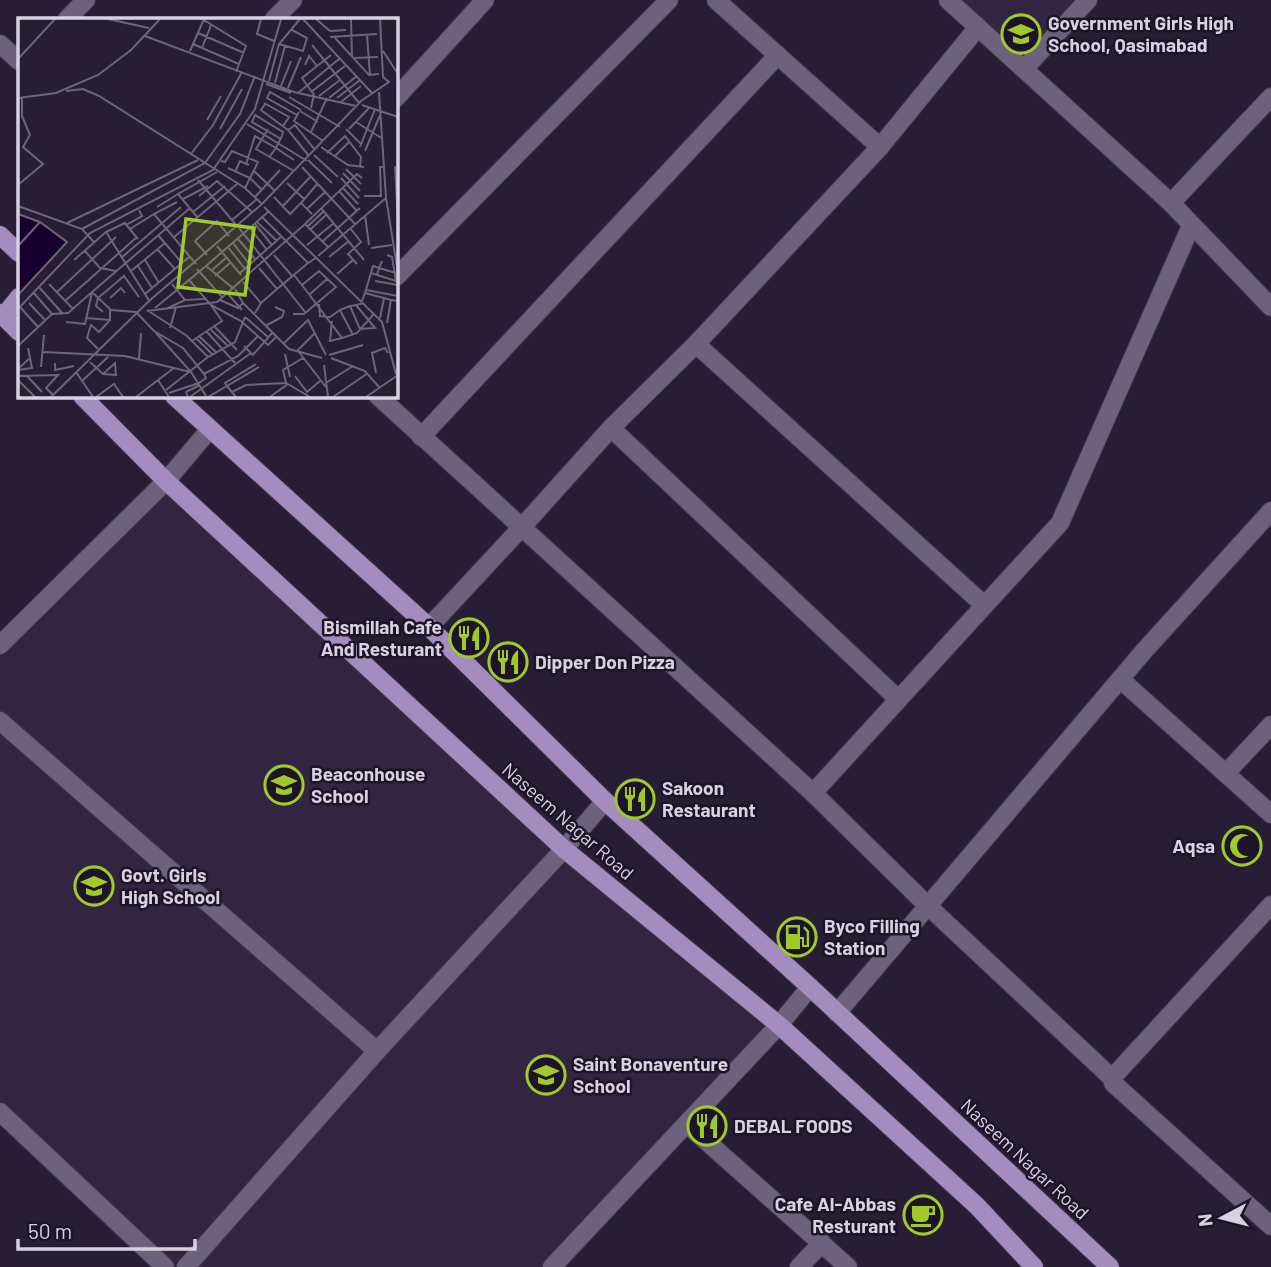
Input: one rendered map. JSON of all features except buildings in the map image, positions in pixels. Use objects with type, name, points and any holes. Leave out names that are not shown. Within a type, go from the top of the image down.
[{"type":"main road","points":[[0,235],[18,252]]},
{"type":"main road","points":[[18,298],[1,317],[18,331]]},
{"type":"main road","name":"Naseem Nagar Road","points":[[83,397],[166,481],[564,849],[779,1026],[977,1206],[1034,1267]]},
{"type":"main road","name":"Naseem Nagar Road","points":[[175,397],[429,627],[605,801],[810,987],[1110,1267]]},
{"type":"street","points":[[68,18],[86,0]]},
{"type":"street","points":[[275,18],[293,0]]},
{"type":"street","points":[[397,97],[485,0]]},
{"type":"street","points":[[397,275],[668,0]]},
{"type":"street","points":[[716,0],[880,147]]},
{"type":"street","points":[[948,0],[1171,203],[1271,307]]},
{"type":"street","points":[[1024,69],[1088,0]]},
{"type":"street","points":[[429,627],[611,428],[696,344],[880,147],[978,27]]},
{"type":"street","points":[[0,44],[18,60]]},
{"type":"street","points":[[421,437],[778,55]]},
{"type":"street","points":[[1171,203],[1271,97]]},
{"type":"street","points":[[813,793],[1060,523],[1191,226]]},
{"type":"street","points":[[696,344],[984,605]]},
{"type":"street","points":[[379,397],[813,793],[928,906],[1112,1078],[1113,1083],[1271,1226]]},
{"type":"street","points":[[611,428],[898,699]]},
{"type":"street","points":[[0,645],[166,481],[210,429]]},
{"type":"street","points":[[837,1013],[1120,679],[1271,511]]},
{"type":"street","points":[[1120,679],[1271,814]]},
{"type":"street","points":[[0,721],[376,1051]]},
{"type":"street","points":[[1226,773],[1271,725]]},
{"type":"street","points":[[186,1267],[376,1051],[564,849],[605,801]]},
{"type":"street","points":[[1112,1078],[1271,905]]},
{"type":"street","points":[[552,1267],[779,1026],[810,987]]},
{"type":"street","points":[[0,1112],[165,1267]]},
{"type":"street","points":[[687,1124],[848,1267]]},
{"type":"street","points":[[799,1267],[822,1243]]},
{"type":"shaded area","name":"Government Girls High School, Qasimabad","points":[[948,0],[1088,0],[1024,69]]},
{"type":"shaded area","points":[[166,481],[564,849],[779,1025],[552,1267],[165,1267],[0,1112],[0,645]]},
{"type":"place","name":"Government Girls High School, Qasimabad","points":[[1021,34]]},
{"type":"place","name":"Bismillah Cafe And Resturant","points":[[469,638]]},
{"type":"place","name":"Dipper Don Pizza","points":[[508,662]]},
{"type":"place","name":"Beaconhouse School","points":[[284,785]]},
{"type":"place","name":"Sakoon Restaurant","points":[[635,799]]},
{"type":"place","name":"Aqsa","points":[[1242,846]]},
{"type":"place","name":"Govt. Girls High School","points":[[94,886]]},
{"type":"place","name":"Byco Filling Station","points":[[797,937]]},
{"type":"place","name":"Saint Bonaventure School","points":[[546,1075]]},
{"type":"place","name":"DEBAL FOODS","points":[[707,1126]]},
{"type":"place","name":"Cafe Al-Abbas Resturant","points":[[923,1215]]}]
